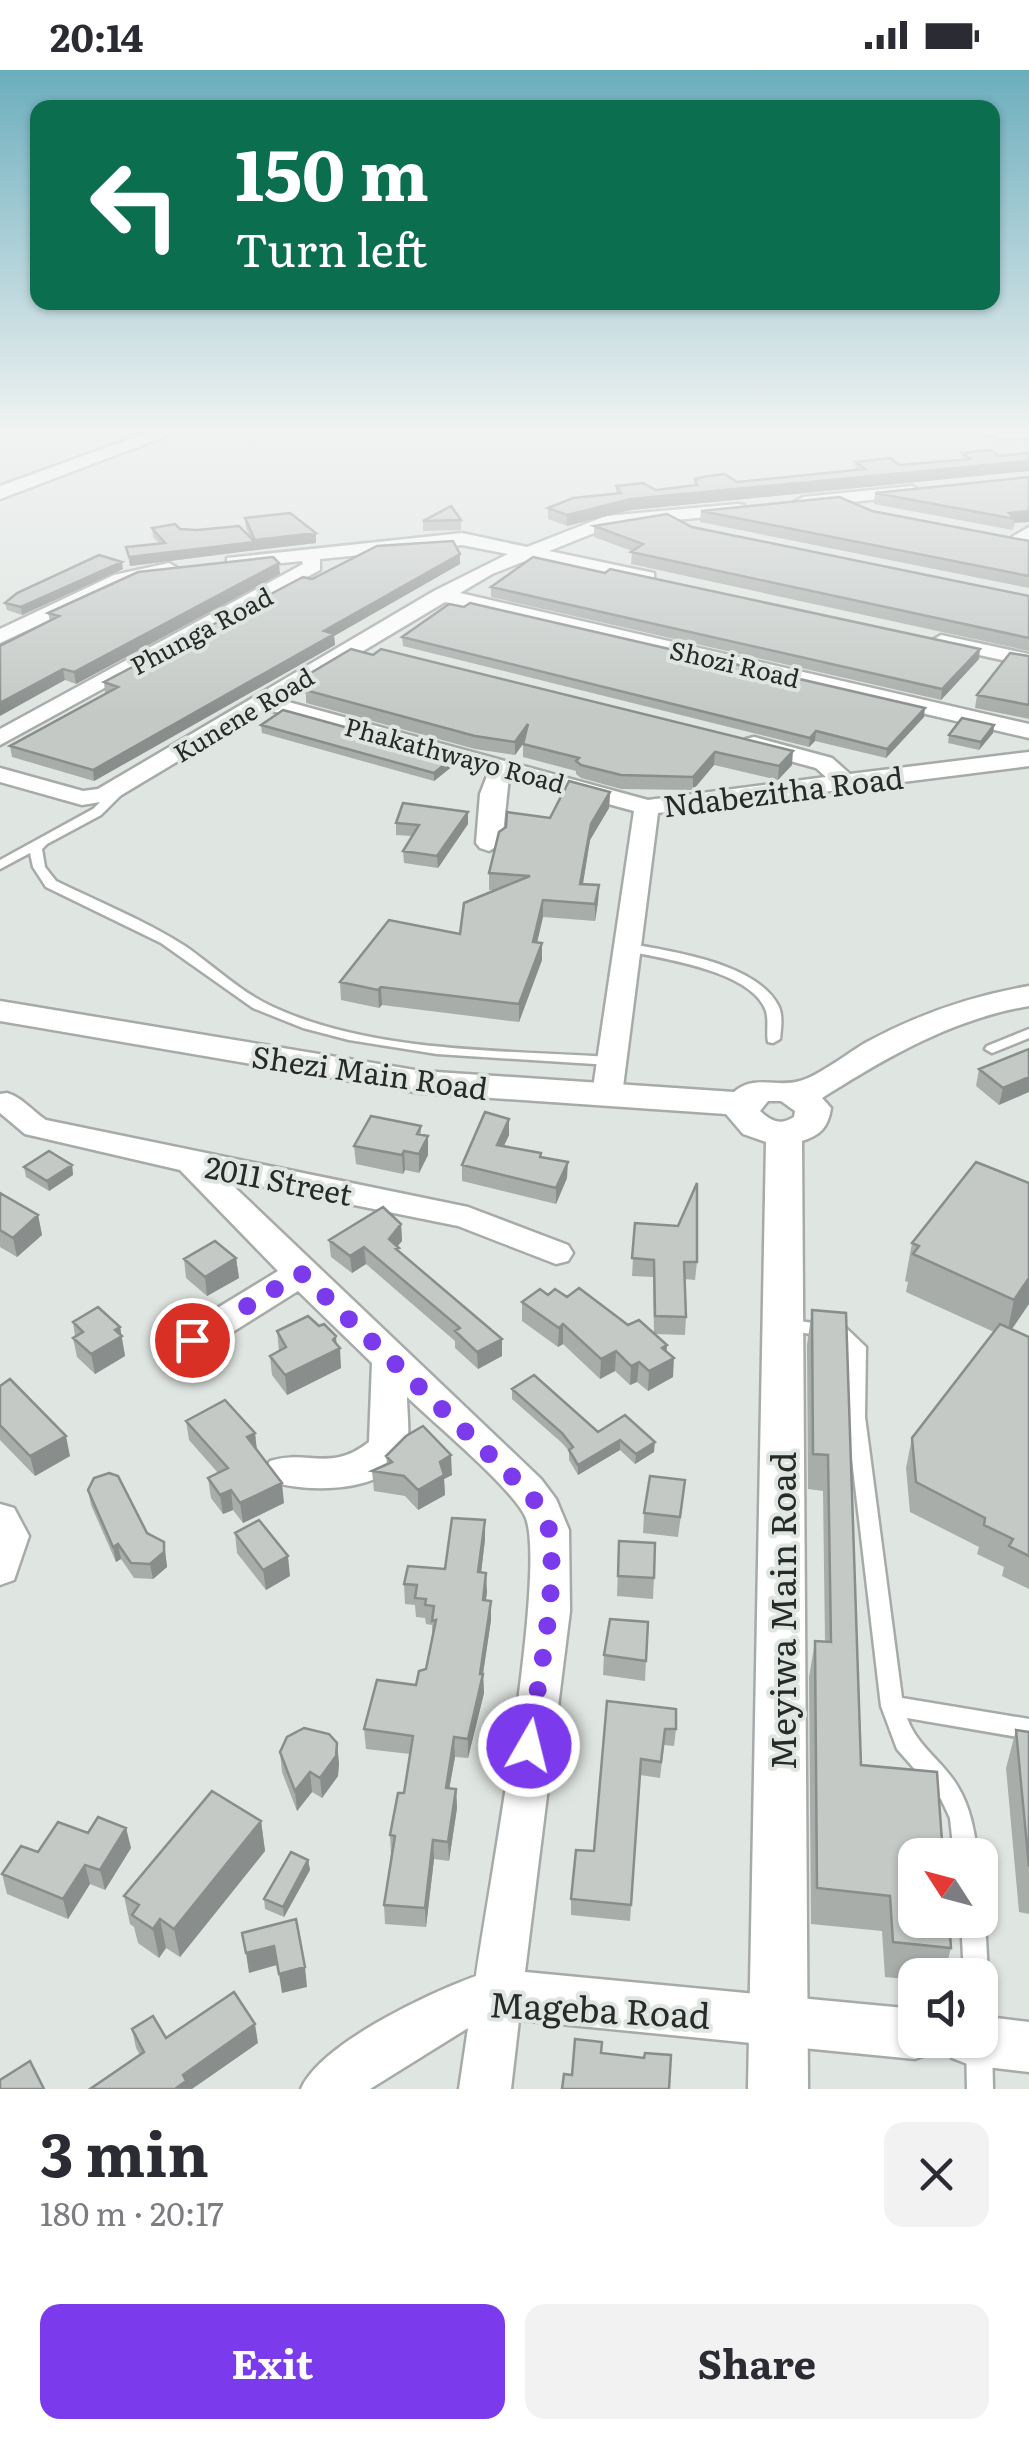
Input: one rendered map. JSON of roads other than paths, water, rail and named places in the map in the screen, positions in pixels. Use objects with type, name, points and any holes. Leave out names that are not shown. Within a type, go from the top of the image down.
[{"type":"street","name":"Kunene Road","points":[[0,775],[82,798],[104,794],[484,570],[598,525]]},
{"type":"street","points":[[683,525],[711,533]]},
{"type":"street","points":[[310,554],[462,539],[664,581]]},
{"type":"street","name":"Phunga Road","points":[[0,738],[313,566],[310,554],[221,563]]},
{"type":"street","points":[[0,637],[121,578],[185,567]]},
{"type":"street","name":"Shozi Road","points":[[441,595],[1029,731]]},
{"type":"street","points":[[914,635],[1029,660]]},
{"type":"street","points":[[358,645],[396,655]]},
{"type":"street","name":"Phakathwayo Road","points":[[264,702],[647,807]]},
{"type":"street","points":[[736,739],[824,763],[845,782]]},
{"type":"street","name":"Ndabezitha Road","points":[[609,1078],[647,807],[1029,759]]},
{"type":"street","points":[[489,843],[493,824],[490,789],[504,766]]},
{"type":"street","points":[[792,1115],[860,1059],[966,1008],[1029,996]]},
{"type":"street","name":"Shezi Main Road","points":[[0,1011],[355,1073],[502,1089],[609,1078],[743,1104],[747,1098],[766,1090],[792,1115]]},
{"type":"street","name":"2011 Street","points":[[7,1102],[19,1117],[36,1127],[432,1209],[493,1227],[556,1253]]},
{"type":"street","name":"Meyiwa Main Road","points":[[778,2089],[782,1325],[792,1115]]},
{"type":"street","points":[[191,1162],[526,1490],[542,1510],[549,1530],[548,1612],[486,2089]]},
{"type":"street","points":[[192,1340],[301,1273]]},
{"type":"street","points":[[284,1471],[316,1479],[372,1462],[388,1448],[390,1358]]},
{"type":"street","points":[[0,1518],[9,1536],[6,1559],[0,1569]]},
{"type":"street","name":"Mageba Road","points":[[328,2089],[426,2020],[458,2004],[497,1994],[898,2032]]},
{"type":"street","points":[[998,2042],[1029,2046]]},
{"type":"lane","points":[[0,865],[97,812],[125,784]]},
{"type":"lane","points":[[42,840],[36,857],[51,884],[138,926],[273,1012],[354,1036],[609,1078]]},
{"type":"lane","points":[[628,947],[709,967],[758,990],[772,1009],[773,1040]]},
{"type":"lane","points":[[992,1049],[1029,1033]]},
{"type":"lane","points":[[782,1325],[840,1332],[857,1347],[856,1417],[892,1706],[905,1742],[949,1792],[961,1818],[964,1838]]},
{"type":"lane","points":[[892,1706],[1029,1729]]},
{"type":"lane","points":[[980,2058],[980,2089]]}]
